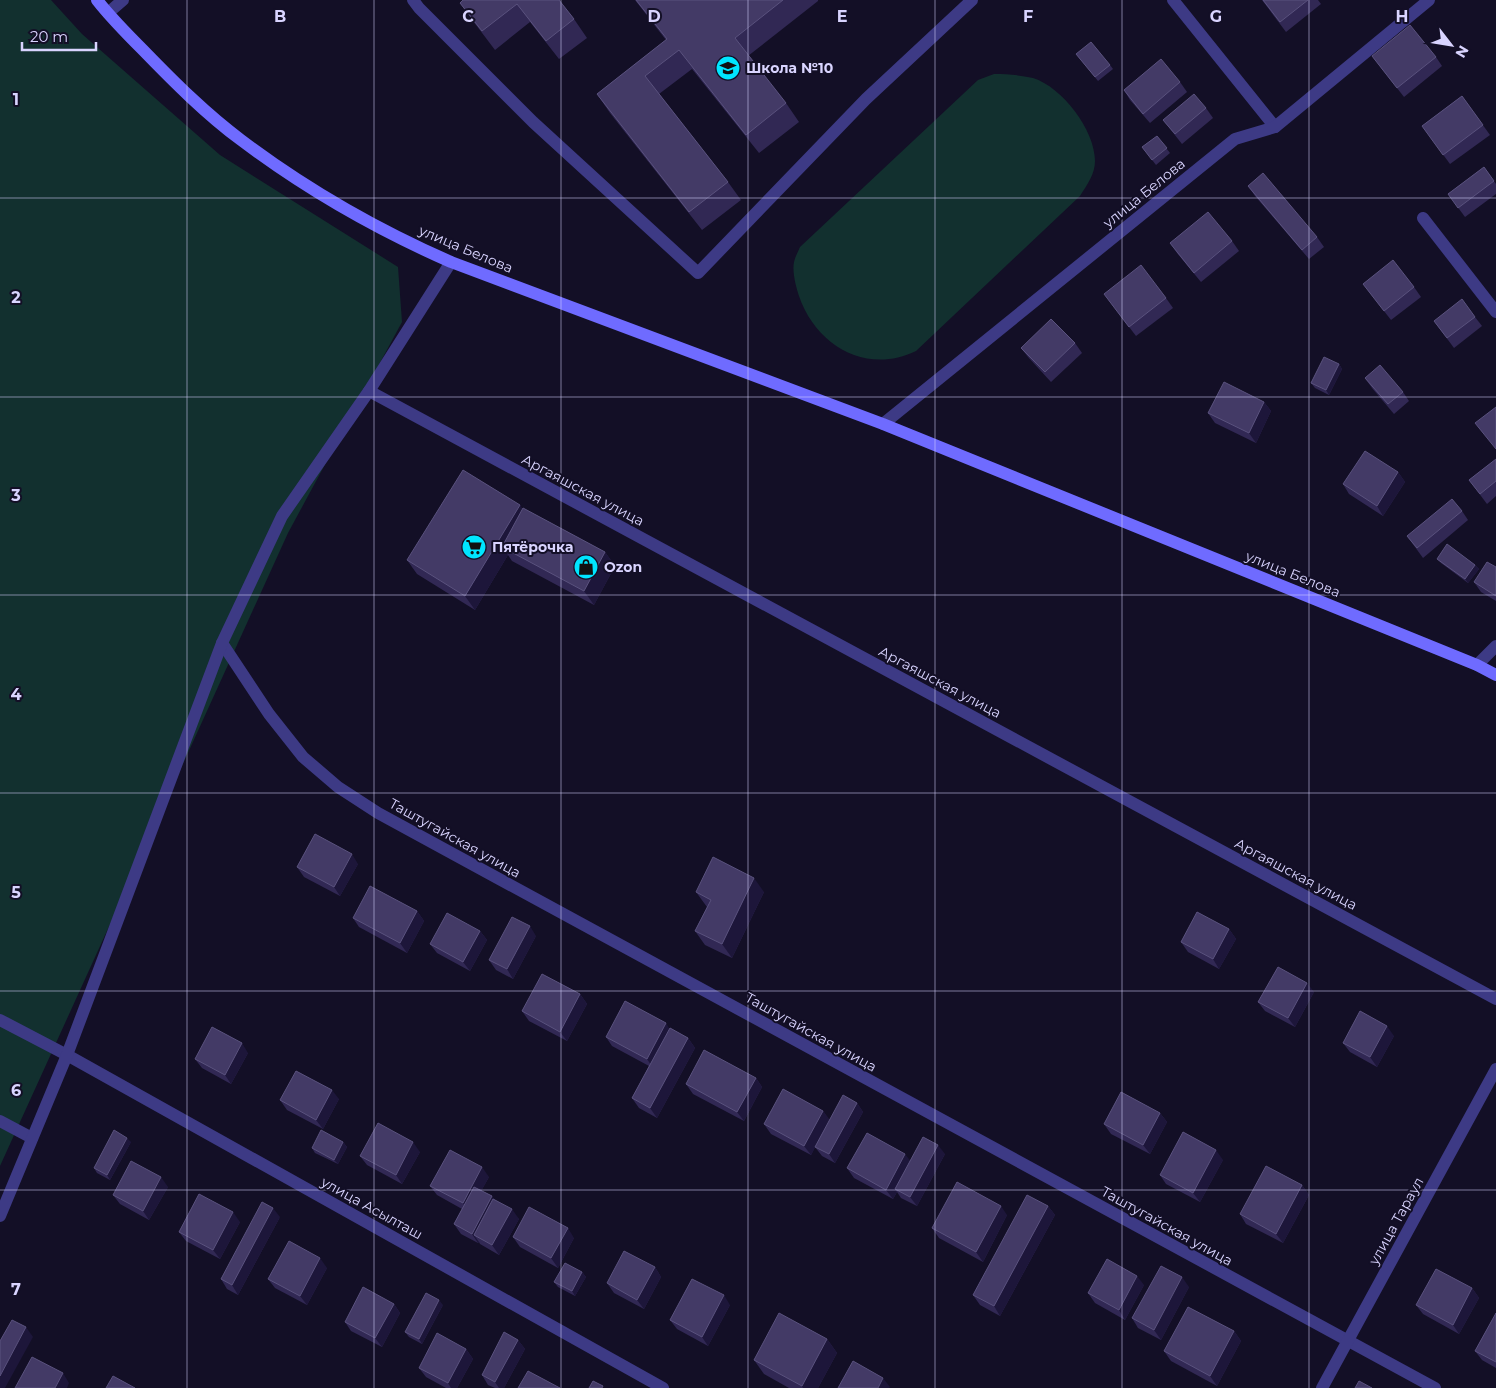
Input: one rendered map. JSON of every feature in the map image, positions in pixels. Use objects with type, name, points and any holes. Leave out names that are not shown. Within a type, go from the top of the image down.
[{"type":"main road","name":"улица Белова","points":[[97,0],[173,81],[240,140],[321,195],[428,252],[883,424],[1477,665],[1496,675]]},
{"type":"street","points":[[108,13],[123,0]]},
{"type":"street","points":[[414,0],[419,8],[533,122],[698,273],[866,99],[972,0]]},
{"type":"street","points":[[1173,0],[1275,127]]},
{"type":"street","name":"улица Белова","points":[[883,424],[1235,139],[1275,127],[1429,0]]},
{"type":"street","points":[[1422,218],[1496,312]]},
{"type":"street","points":[[0,1216],[67,1055],[222,643],[282,516],[369,392],[452,262]]},
{"type":"street","name":"Аргаяшская улица","points":[[369,392],[1496,999]]},
{"type":"street","name":"Таштугайская улица","points":[[222,643],[269,714],[303,757],[338,787],[378,813],[1435,1388]]},
{"type":"street","points":[[1477,665],[1496,646]]},
{"type":"street","name":"улица Асылташ","points":[[0,1020],[67,1055],[663,1388]]},
{"type":"street","name":"улица Тараул","points":[[1322,1388],[1496,1069]]},
{"type":"street","points":[[0,1121],[32,1138]]},
{"type":"green space","points":[[0,0],[51,0],[82,34],[220,155],[398,267],[402,322],[288,533],[0,1166]]},
{"type":"green space","points":[[994,74],[1033,78],[1055,90],[1065,100],[1083,123],[1094,149],[1095,166],[1090,179],[1080,196],[916,351],[898,358],[879,360],[862,357],[846,351],[831,342],[818,329],[807,314],[799,296],[794,266],[800,247],[978,80]]},
{"type":"building","points":[[463,0],[559,0],[574,19],[546,41],[517,4],[482,31],[460,3]]},
{"type":"building","points":[[636,0],[783,0],[735,38],[786,103],[746,135],[679,50],[645,76],[728,182],[689,212],[597,94],[667,39]]},
{"type":"building","points":[[1263,0],[1308,0],[1280,22]]},
{"type":"building","points":[[1410,25],[1436,57],[1397,88],[1372,56]]},
{"type":"building","points":[[1091,42],[1110,65],[1095,77],[1076,54]]},
{"type":"building","points":[[1161,59],[1180,82],[1143,114],[1124,90]]},
{"type":"building","points":[[1194,94],[1206,108],[1175,134],[1163,120]]},
{"type":"building","points":[[1462,96],[1483,125],[1443,155],[1422,126]]},
{"type":"building","points":[[1157,136],[1167,148],[1152,160],[1142,147]]},
{"type":"building","points":[[1484,167],[1494,181],[1458,208],[1448,194]]},
{"type":"building","points":[[1263,173],[1317,237],[1302,250],[1248,186]]},
{"type":"building","points":[[1208,212],[1232,241],[1194,273],[1170,243]]},
{"type":"building","points":[[1393,260],[1414,287],[1384,311],[1363,284]]},
{"type":"building","points":[[1141,265],[1166,298],[1129,327],[1104,294]]},
{"type":"building","points":[[1462,299],[1475,317],[1447,338],[1434,321]]},
{"type":"building","points":[[1051,319],[1075,343],[1045,372],[1021,348]]},
{"type":"building","points":[[1324,357],[1339,364],[1326,390],[1311,383]]},
{"type":"building","points":[[1380,365],[1403,392],[1388,404],[1365,378]]},
{"type":"building","points":[[1224,382],[1264,402],[1249,433],[1208,413]]},
{"type":"building","points":[[1496,407],[1496,449],[1475,423]]},
{"type":"building","points":[[1365,451],[1398,472],[1377,506],[1343,484]]},
{"type":"building","points":[[1496,459],[1496,481],[1480,494],[1469,480]]},
{"type":"building","name":"Пятёрочка","points":[[463,470],[520,505],[465,596],[407,560]]},
{"type":"building","points":[[1452,499],[1462,511],[1417,548],[1407,536]]},
{"type":"building","points":[[523,508],[605,552],[584,591],[502,547]]},
{"type":"building","points":[[1447,544],[1475,565],[1465,579],[1437,559]]},
{"type":"building","points":[[1487,562],[1496,567],[1496,596],[1474,582]]},
{"type":"building","points":[[315,834],[352,854],[334,887],[297,867]]},
{"type":"building","points":[[713,857],[754,878],[722,944],[695,931],[711,900],[696,892]]},
{"type":"building","points":[[370,886],[417,911],[400,943],[353,918]]},
{"type":"building","points":[[1197,912],[1229,929],[1213,959],[1181,942]]},
{"type":"building","points":[[447,913],[480,931],[463,962],[430,944]]},
{"type":"building","points":[[512,917],[530,926],[507,969],[489,960]]},
{"type":"building","points":[[1278,967],[1307,983],[1288,1018],[1258,1002]]},
{"type":"building","points":[[542,974],[580,994],[560,1032],[522,1011]]},
{"type":"building","points":[[625,1001],[666,1023],[647,1059],[606,1037]]},
{"type":"building","points":[[1360,1011],[1387,1026],[1370,1057],[1343,1043]]},
{"type":"building","points":[[212,1027],[242,1043],[225,1075],[195,1059]]},
{"type":"building","points":[[670,1028],[688,1038],[650,1108],[632,1098]]},
{"type":"building","points":[[704,1050],[756,1078],[737,1112],[686,1084]]},
{"type":"building","points":[[296,1071],[332,1090],[316,1120],[280,1100]]},
{"type":"building","points":[[783,1089],[823,1111],[804,1146],[764,1124]]},
{"type":"building","points":[[1121,1092],[1160,1113],[1143,1145],[1104,1124]]},
{"type":"building","points":[[843,1095],[857,1103],[829,1154],[815,1147]]},
{"type":"building","points":[[378,1123],[413,1142],[396,1175],[360,1156]]},
{"type":"building","points":[[114,1130],[127,1138],[107,1175],[94,1168]]},
{"type":"building","points":[[321,1130],[343,1142],[334,1160],[312,1148]]},
{"type":"building","points":[[1183,1132],[1216,1150],[1193,1193],[1160,1175]]},
{"type":"building","points":[[867,1133],[905,1154],[886,1190],[847,1168]]},
{"type":"building","points":[[923,1137],[938,1145],[910,1197],[895,1189]]},
{"type":"building","points":[[450,1150],[482,1167],[463,1203],[430,1186]]},
{"type":"building","points":[[131,1161],[161,1177],[143,1211],[113,1195]]},
{"type":"building","points":[[1266,1166],[1302,1185],[1276,1234],[1240,1214]]},
{"type":"building","points":[[957,1182],[1001,1206],[976,1252],[932,1228]]},
{"type":"building","points":[[474,1187],[492,1196],[472,1234],[454,1224]]},
{"type":"building","points":[[199,1194],[233,1212],[213,1250],[179,1232]]},
{"type":"building","points":[[1027,1195],[1048,1206],[994,1306],[973,1295]]},
{"type":"building","points":[[493,1199],[512,1209],[492,1245],[474,1235]]},
{"type":"building","points":[[262,1202],[273,1208],[232,1285],[221,1279]]},
{"type":"building","points":[[529,1207],[568,1228],[551,1258],[513,1237]]},
{"type":"building","points":[[289,1241],[320,1258],[300,1296],[268,1279]]},
{"type":"building","points":[[624,1251],[655,1267],[637,1300],[607,1283]]},
{"type":"building","points":[[1107,1259],[1137,1276],[1119,1310],[1088,1293]]},
{"type":"building","points":[[565,1263],[582,1272],[572,1291],[554,1282]]},
{"type":"building","points":[[1161,1266],[1182,1277],[1154,1330],[1132,1318]]},
{"type":"building","points":[[1436,1269],[1472,1288],[1453,1325],[1416,1305]]},
{"type":"building","points":[[692,1279],[724,1295],[702,1337],[670,1320]]},
{"type":"building","points":[[363,1287],[394,1304],[375,1338],[345,1322]]},
{"type":"building","points":[[426,1293],[439,1300],[419,1339],[405,1332]]},
{"type":"building","points":[[1188,1307],[1234,1331],[1210,1376],[1164,1351]]},
{"type":"building","points":[[779,1313],[827,1339],[802,1386],[754,1360]]},
{"type":"building","points":[[1496,1313],[1496,1362],[1475,1351]]},
{"type":"building","points":[[12,1320],[26,1327],[0,1376],[0,1341]]},
{"type":"building","points":[[504,1332],[518,1340],[495,1382],[482,1375]]},
{"type":"building","points":[[437,1333],[466,1349],[448,1383],[419,1368]]},
{"type":"building","points":[[32,1357],[63,1373],[55,1388],[15,1388]]},
{"type":"building","points":[[853,1361],[883,1378],[878,1388],[838,1388]]},
{"type":"building","points":[[528,1371],[560,1388],[518,1388]]},
{"type":"building","points":[[113,1376],[135,1388],[106,1388]]},
{"type":"building","points":[[593,1381],[603,1386],[602,1388],[589,1388]]},
{"type":"building","points":[[1359,1381],[1372,1388],[1355,1388]]},
{"type":"place","name":"Школа №10","points":[[728,68]]},
{"type":"place","name":"Пятёрочка","points":[[474,547]]},
{"type":"place","name":"Ozon","points":[[586,567]]}]
